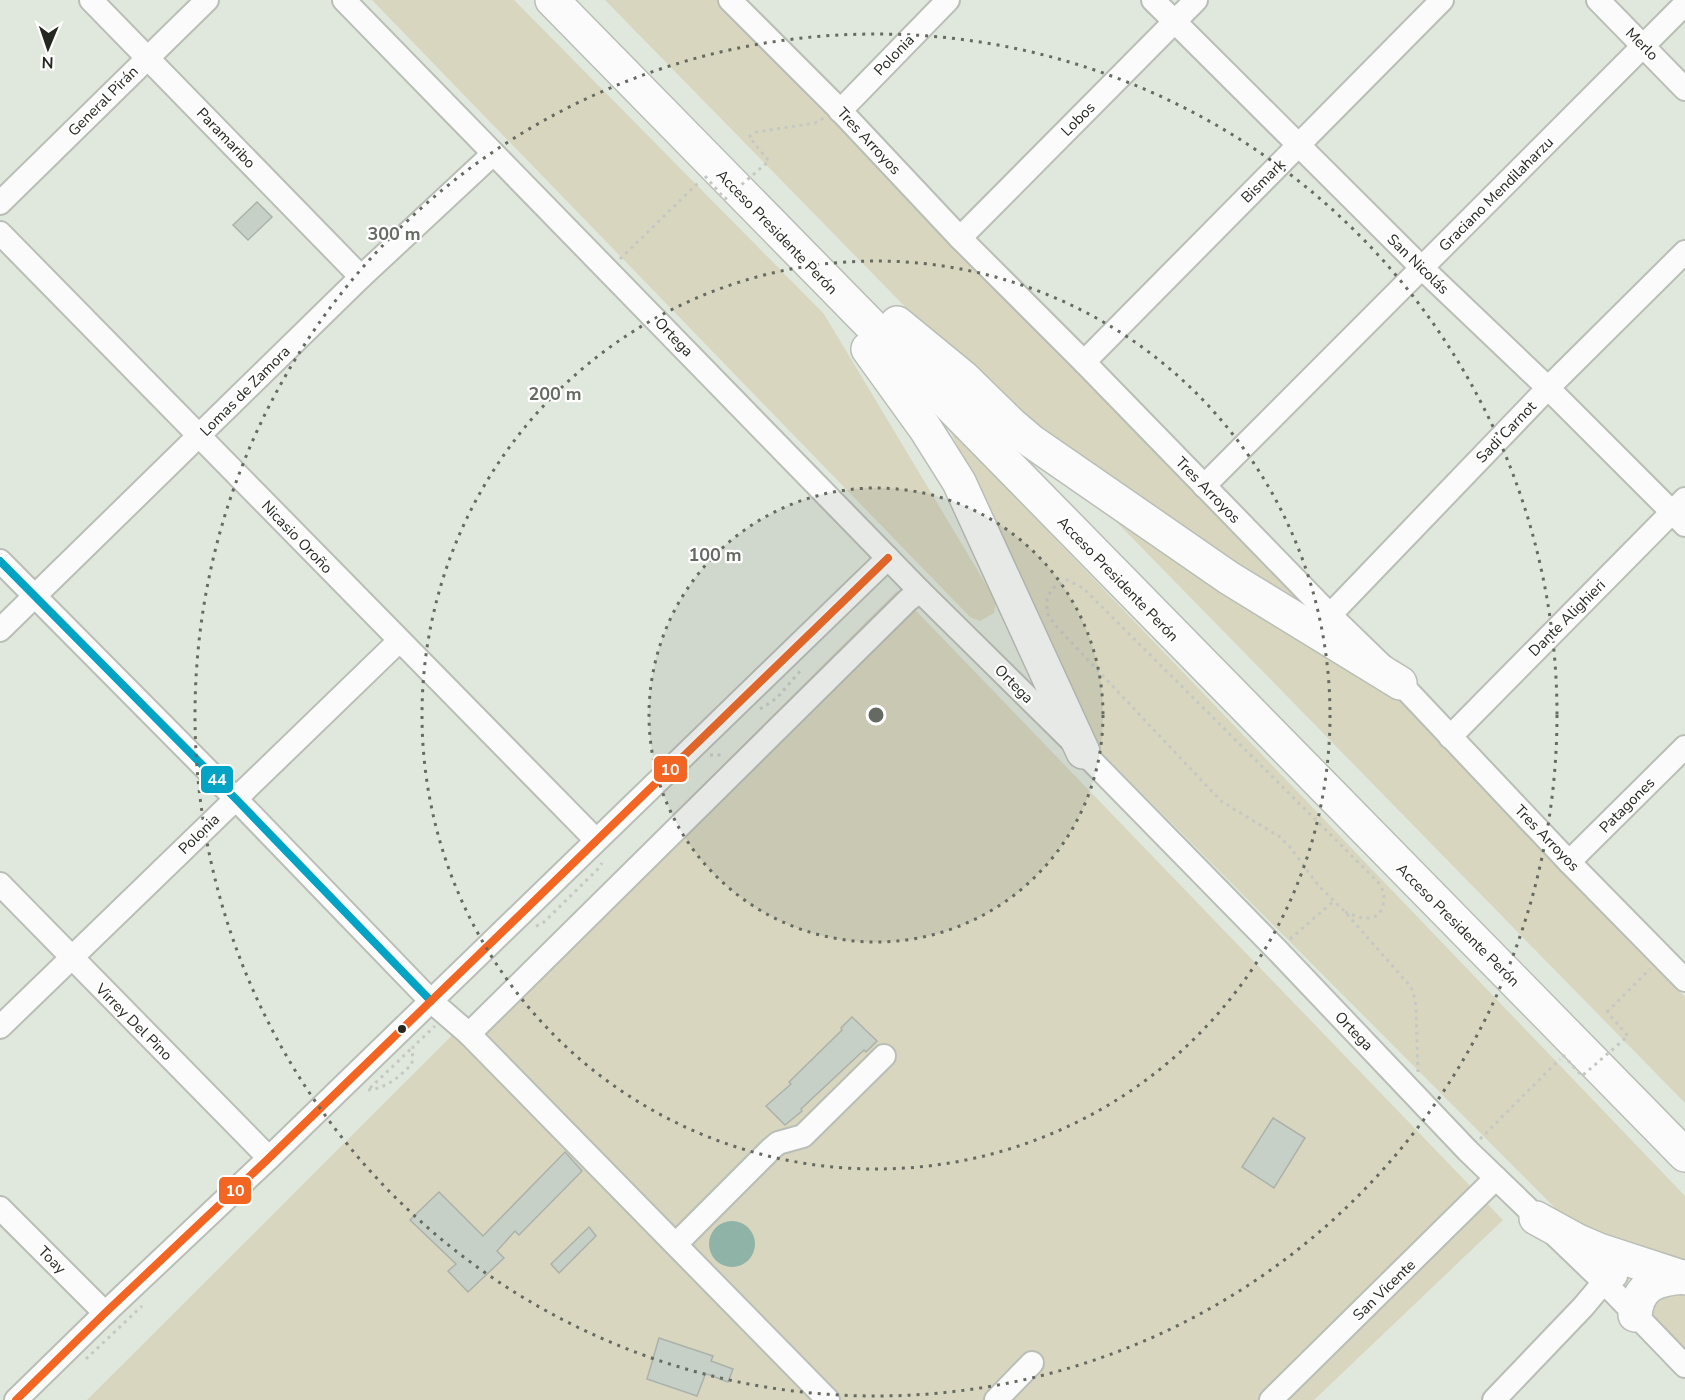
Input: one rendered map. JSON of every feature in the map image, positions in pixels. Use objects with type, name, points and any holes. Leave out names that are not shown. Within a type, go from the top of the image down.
[{"type":"highway","name":"Acceso Presidente Perón","points":[[552,0],[1685,1155]]},
{"type":"highway","name":"Acceso Presidente Perón","points":[[582,0],[1685,1128]]},
{"type":"highway","points":[[748,202],[772,243],[841,316],[878,362],[948,464],[970,505],[1083,752]]},
{"type":"highway","points":[[897,323],[964,378],[1031,441],[1229,578],[1400,682]]},
{"type":"highway","points":[[1536,1218],[1578,1241],[1677,1276]]},
{"type":"highway","points":[[1635,1315],[1639,1298],[1650,1285],[1677,1276]]},
{"type":"street","name":"Paramaribo","points":[[91,0],[361,277]]},
{"type":"street","name":"General Pirán","points":[[0,203],[207,0]]},
{"type":"street","name":"Ortega","points":[[345,0],[920,591],[1083,752],[1468,1151],[1604,1282],[1685,1366]]},
{"type":"street","name":"Tres Arroyos","points":[[730,0],[838,108],[960,238],[1330,615],[1400,682],[1569,862],[1685,980]]},
{"type":"street","name":"Polonia","points":[[838,108],[948,0]]},
{"type":"street","name":"San Nicolás","points":[[1153,0],[1422,268],[1681,512]]},
{"type":"street","name":"Lobos","points":[[960,238],[1196,0]]},
{"type":"street","name":"Bismark","points":[[1084,362],[1442,0]]},
{"type":"street","name":"Merlo","points":[[1598,0],[1685,89]]},
{"type":"street","name":"Graciano Mendilaharzu","points":[[1204,486],[1685,4]]},
{"type":"street","name":"Lomas de Zamora","points":[[0,630],[361,277],[493,154]]},
{"type":"street","name":"Nicasio Oroño","points":[[0,233],[596,840]]},
{"type":"street","name":"Sadi Carnot","points":[[1330,615],[1548,388],[1685,252]]},
{"type":"street","name":"Dante Alighieri","points":[[1450,737],[1681,512]]},
{"type":"street","points":[[16,1400],[888,558]]},
{"type":"street","points":[[0,561],[236,798],[431,1001],[469,1034],[828,1400]]},
{"type":"street","points":[[469,1034],[908,600],[920,591]]},
{"type":"street","name":"Polonia","points":[[0,1027],[399,641]]},
{"type":"street","name":"Patagones","points":[[1569,862],[1685,747]]},
{"type":"street","name":"Virrey Del Pino","points":[[0,884],[269,1158]]},
{"type":"street","points":[[676,1244],[771,1149],[778,1143],[803,1136],[884,1056]]},
{"type":"street","name":"San Vicente","points":[[1271,1400],[1496,1178]]},
{"type":"street","name":"Toay","points":[[0,1208],[105,1312]]},
{"type":"street","points":[[1494,1400],[1575,1316],[1604,1282],[1632,1271],[1677,1276]]},
{"type":"street","points":[[996,1400],[1032,1363]]},
{"type":"path","points":[[609,270],[705,176],[725,199],[770,160],[749,137],[756,132],[815,123],[823,120],[838,108]]},
{"type":"path","points":[[1345,912],[1368,918],[1378,915],[1383,908],[1384,898],[1382,888],[1374,878],[1083,588],[1067,580],[1053,588],[1047,598],[1047,612],[1073,645],[1221,801],[1280,837],[1290,847],[1318,885],[1411,987],[1416,1009],[1419,1099]]},
{"type":"path","points":[[1276,950],[1334,901]]},
{"type":"path","points":[[1468,1151],[1563,1055],[1582,1076],[1628,1036],[1607,1012],[1662,957]]},
{"type":"shaded area","points":[[372,0],[514,0],[824,314],[996,601],[994,613],[980,621],[970,617]]},
{"type":"shaded area","points":[[605,0],[717,0],[1332,632],[1140,512],[966,369]]},
{"type":"shaded area","points":[[949,428],[1685,1196],[1685,1264],[1583,1236],[1091,742]]},
{"type":"shaded area","points":[[1098,503],[1392,692],[1685,997],[1685,1103]]},
{"type":"shaded area","points":[[897,591],[1503,1220],[1314,1400],[87,1400]]},
{"type":"shaded area","points":[[732,1221],[748,1228],[755,1244],[748,1260],[732,1267],[716,1260],[709,1244],[716,1228]]},
{"type":"shaded area","points":[[1685,1290],[1685,1356],[1653,1324],[1649,1301]]},
{"type":"building","points":[[257,202],[272,217],[248,240],[233,225]]},
{"type":"building","points":[[852,1017],[877,1041],[866,1052],[864,1050],[785,1125],[766,1106],[791,1084],[789,1082],[842,1030],[841,1028]]},
{"type":"building","points":[[1273,1118],[1305,1138],[1274,1188],[1242,1167]]},
{"type":"building","points":[[565,1152],[582,1171],[519,1235],[515,1231],[497,1251],[504,1258],[468,1292],[448,1271],[456,1264],[410,1220],[439,1192],[483,1236]]},
{"type":"building","points":[[589,1227],[596,1236],[559,1273],[551,1264]]},
{"type":"building","points":[[659,1338],[713,1356],[711,1361],[733,1369],[728,1382],[707,1374],[697,1396],[647,1379]]},
{"type":"transit line","name":"10","points":[[16,1400],[888,558]]},
{"type":"transit line","name":"44","points":[[0,561],[235,798],[431,1001]]}]
